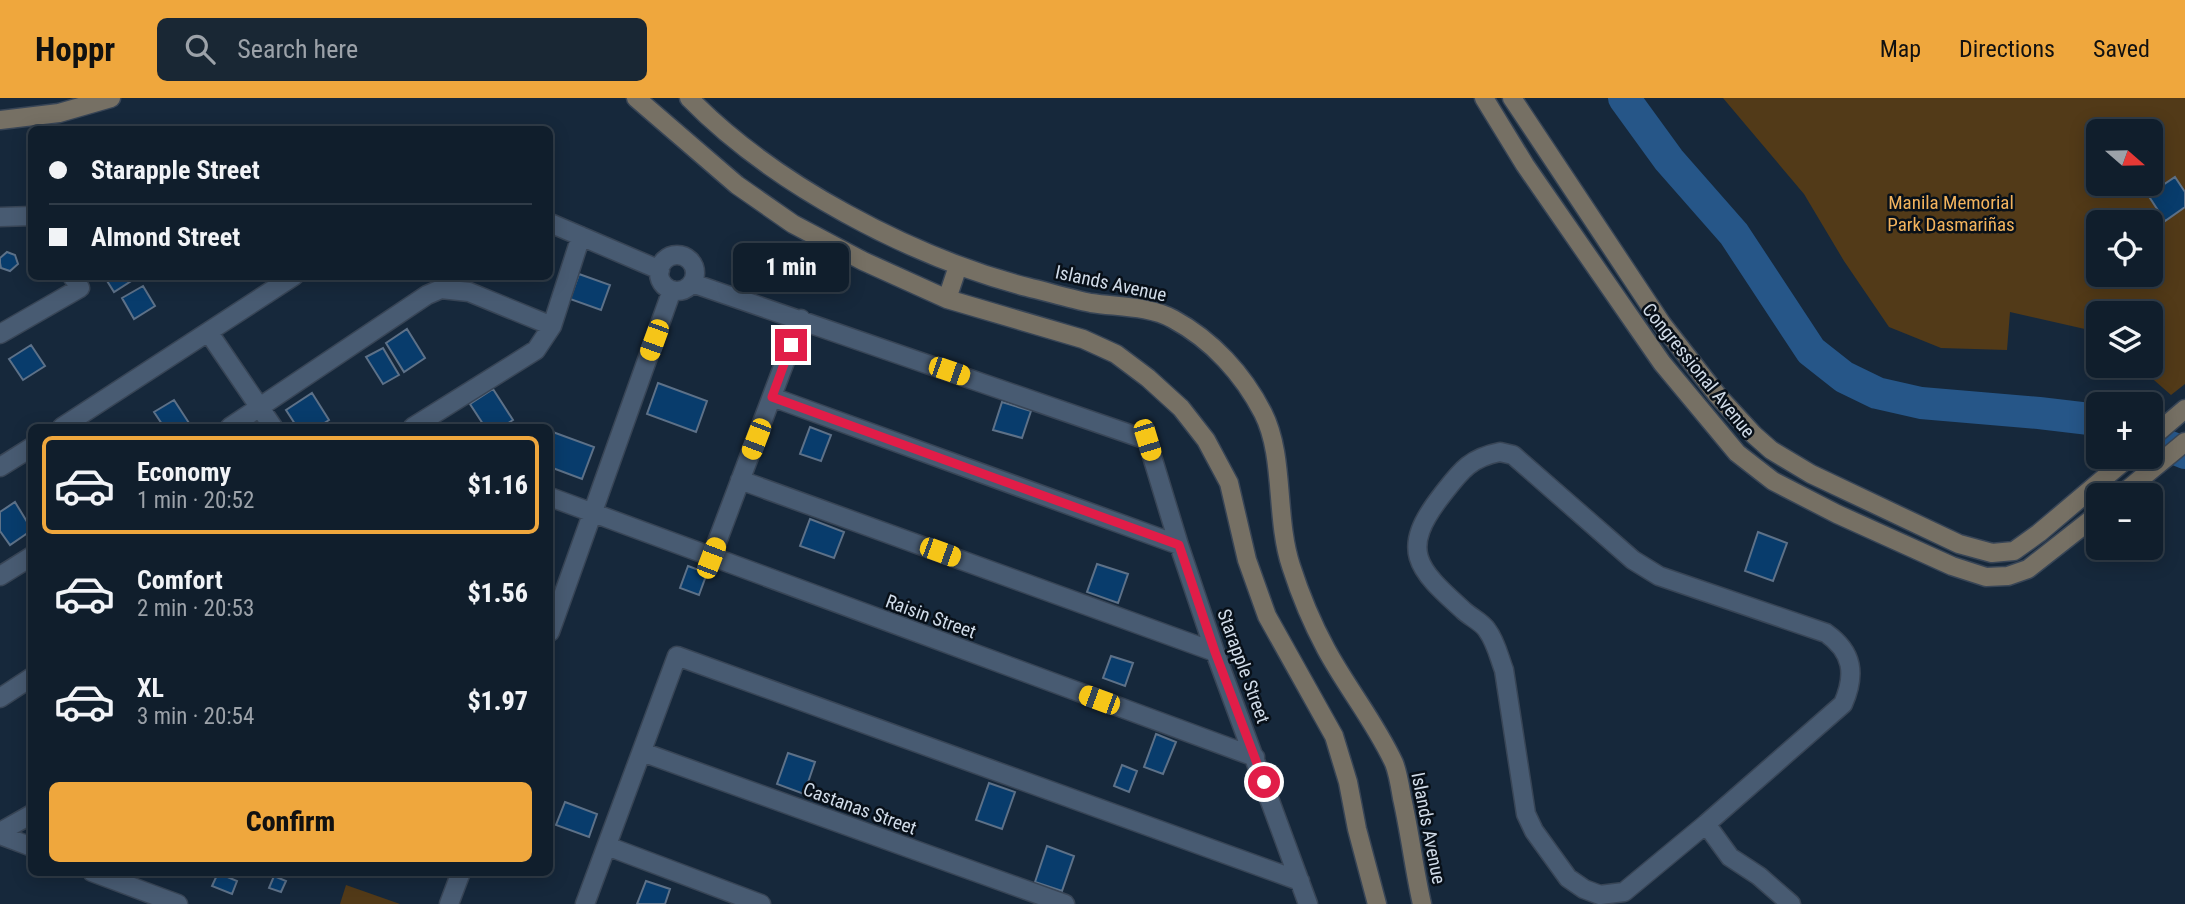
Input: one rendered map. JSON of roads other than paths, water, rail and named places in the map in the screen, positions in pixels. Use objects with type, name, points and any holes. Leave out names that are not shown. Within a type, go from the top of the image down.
[{"type":"street","points":[[0,120],[59,113],[111,98]]},
{"type":"street","points":[[636,98],[737,185],[793,224],[839,249],[947,299],[1083,340],[1116,354],[1181,408],[1206,440],[1229,483],[1247,560],[1267,616],[1334,736],[1348,782],[1357,829],[1377,904]]},
{"type":"street","name":"Congressional Avenue","points":[[1483,98],[1643,337],[1682,389],[1737,453],[1773,481],[1848,519],[1986,577],[2008,576],[2040,561],[2086,524]]},
{"type":"street","name":"Congressional Avenue","points":[[1512,98],[1662,324],[1718,396],[1771,450],[1811,474],[1946,538],[1984,552],[2014,551],[2040,561]]},
{"type":"street","name":"Islands Avenue","points":[[696,102],[764,160],[815,195],[884,232],[958,267],[1088,302],[1170,317],[1196,332],[1222,355],[1246,384],[1265,416],[1277,462],[1280,516],[1290,563],[1305,605],[1327,650],[1376,728],[1395,766],[1422,904]]},
{"type":"street","points":[[0,217],[28,216]]},
{"type":"street","points":[[553,224],[660,270]]},
{"type":"street","points":[[418,424],[536,350],[552,326],[581,236]]},
{"type":"street","points":[[669,257],[686,257],[695,272],[692,283],[683,290],[671,290],[663,285],[661,265],[669,257]]},
{"type":"street","points":[[947,299],[958,267]]},
{"type":"street","points":[[0,334],[80,288],[75,280]]},
{"type":"street","points":[[67,424],[288,280]]},
{"type":"street","points":[[692,283],[801,319],[711,558]]},
{"type":"street","points":[[235,424],[416,302],[441,289],[469,292],[552,326]]},
{"type":"street","points":[[553,624],[671,290]]},
{"type":"street","name":"Starapple Street","points":[[801,319],[1147,440],[1215,652],[1308,904]]},
{"type":"street","points":[[209,333],[271,424]]},
{"type":"street","points":[[772,397],[1179,545]]},
{"type":"street","points":[[2163,428],[2185,409]]},
{"type":"street","points":[[2135,483],[2185,442]]},
{"type":"street","points":[[0,467],[28,450]]},
{"type":"street","points":[[1500,452],[1513,455],[1633,560],[1659,576],[1826,633],[1837,641],[1845,652],[1851,672],[1850,687],[1843,704],[1706,824],[1624,892],[1600,895],[1584,889],[1568,878],[1534,831],[1526,814],[1504,670],[1497,648],[1487,629],[1433,583],[1419,564],[1416,548],[1421,526],[1433,506],[1463,468],[1482,455],[1500,452]]},
{"type":"street","points":[[2008,576],[2014,551],[2115,469]]},
{"type":"street","points":[[740,480],[1215,652]]},
{"type":"street","name":"Raisin Street","points":[[553,499],[1255,757]]},
{"type":"street","points":[[0,576],[28,558]]},
{"type":"street","points":[[585,904],[677,656],[1300,881]]},
{"type":"street","points":[[0,698],[28,680]]},
{"type":"street","name":"Castanas Street","points":[[642,752],[1065,904]]},
{"type":"street","points":[[0,833],[28,816]]},
{"type":"street","points":[[1706,824],[1730,857],[1759,876],[1791,904]]},
{"type":"street","points":[[0,833],[28,845]]},
{"type":"street","points":[[607,846],[761,904]]},
{"type":"street","points":[[103,876],[178,904]]},
{"type":"street","points":[[449,904],[460,876]]},
{"type":"waterway","points":[[1624,98],[1669,160],[1734,234],[1811,351],[1844,377],[1877,393],[1921,403],[2086,419]]},
{"type":"waterway","points":[[2163,444],[2185,453]]},
{"type":"park label","name":"Manila Memorial Park Dasmariñas","points":[[1951,213]]}]
